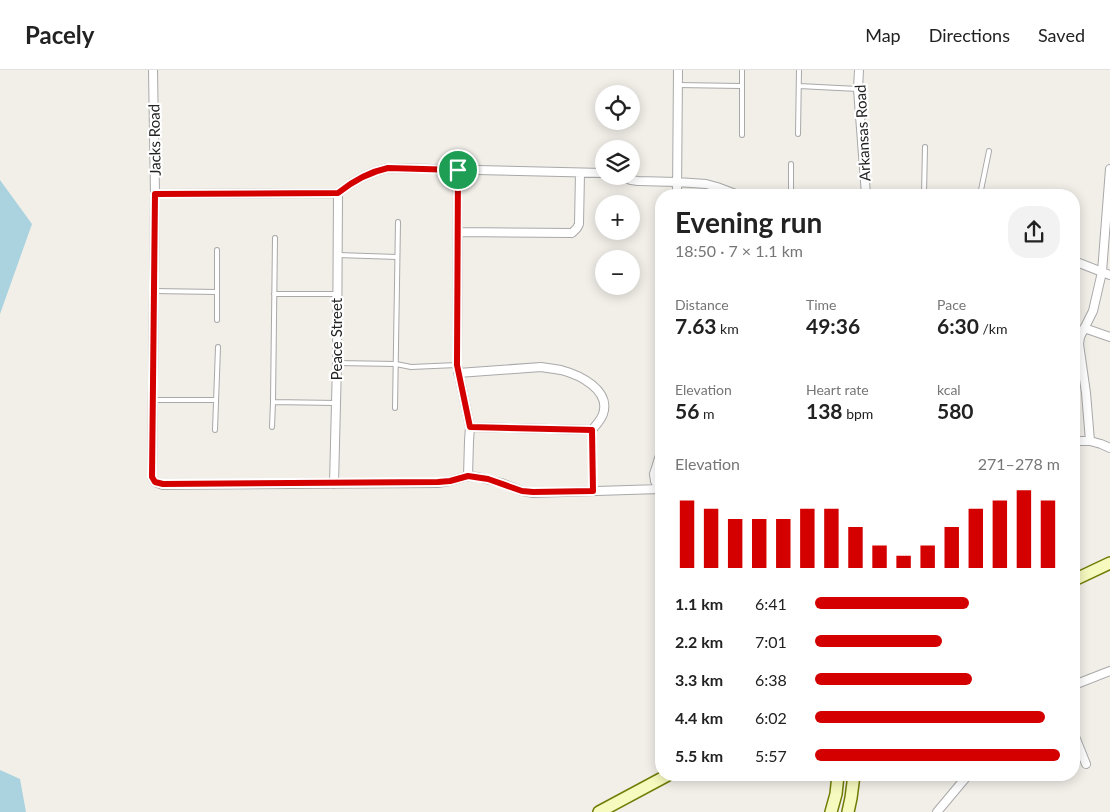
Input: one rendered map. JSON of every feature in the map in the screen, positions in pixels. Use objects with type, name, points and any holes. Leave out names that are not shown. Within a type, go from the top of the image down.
[{"type":"main road","points":[[1080,577],[1110,563]]},
{"type":"main road","points":[[599,812],[657,781]]},
{"type":"main road","points":[[831,812],[837,781]]},
{"type":"main road","points":[[848,812],[853,781]]},
{"type":"street","name":"Jacks Road","points":[[153,70],[155,194],[153,480],[158,484],[334,484]]},
{"type":"street","points":[[677,189],[678,70]]},
{"type":"street","name":"Arkansas Road","points":[[859,70],[858,88],[866,189]]},
{"type":"street","points":[[155,194],[338,193],[362,176],[388,168],[595,173]]},
{"type":"street","points":[[1080,336],[1093,311],[1106,273],[1110,169]]},
{"type":"street","points":[[458,170],[457,365],[470,427],[468,476]]},
{"type":"street","points":[[458,232],[572,233],[579,224],[580,173]]},
{"type":"street","points":[[640,182],[706,184],[722,189]]},
{"type":"street","name":"Peace Street","points":[[334,484],[338,193]]},
{"type":"street","points":[[1080,263],[1106,273]]},
{"type":"street","points":[[1084,328],[1110,337]]},
{"type":"street","points":[[1080,351],[1090,441]]},
{"type":"street","points":[[458,374],[541,367],[562,370],[574,374],[594,386],[601,392],[603,397],[604,411],[592,430],[470,427]]},
{"type":"street","points":[[1080,441],[1090,441],[1110,448]]},
{"type":"street","points":[[334,484],[438,482],[468,476],[488,479],[522,491],[533,492],[655,490]]},
{"type":"street","points":[[1080,683],[1110,671]]},
{"type":"street","points":[[1080,749],[1086,764]]},
{"type":"street","points":[[937,812],[963,781]]},
{"type":"lane","points":[[742,70],[742,134]]},
{"type":"lane","points":[[798,134],[799,70]]},
{"type":"lane","points":[[678,85],[741,86]]},
{"type":"lane","points":[[799,86],[858,88]]},
{"type":"lane","points":[[924,189],[925,147]]},
{"type":"lane","points":[[981,189],[989,151]]},
{"type":"lane","points":[[791,164],[791,189]]},
{"type":"lane","points":[[395,408],[398,222]]},
{"type":"lane","points":[[272,427],[275,238]]},
{"type":"lane","points":[[216,320],[218,250]]},
{"type":"lane","points":[[338,255],[397,257]]},
{"type":"lane","points":[[153,292],[217,292]]},
{"type":"lane","points":[[274,294],[337,294]]},
{"type":"lane","points":[[215,430],[218,347]]},
{"type":"lane","points":[[337,363],[396,364],[410,367],[457,365]]},
{"type":"lane","points":[[153,400],[215,400]]},
{"type":"lane","points":[[273,402],[336,403]]},
{"type":"lane","points":[[592,430],[593,491]]},
{"type":"water","points":[[0,180],[32,224],[0,314]]},
{"type":"water","points":[[0,770],[20,779],[26,812],[0,812]]},
{"type":"route","points":[[388,168],[458,170],[457,365],[470,427],[592,430],[593,491],[551,493],[522,491],[488,479],[468,476],[438,482],[334,484],[158,484],[155,482],[152,477],[155,194],[338,193],[362,176],[377,170],[388,168]]}]
